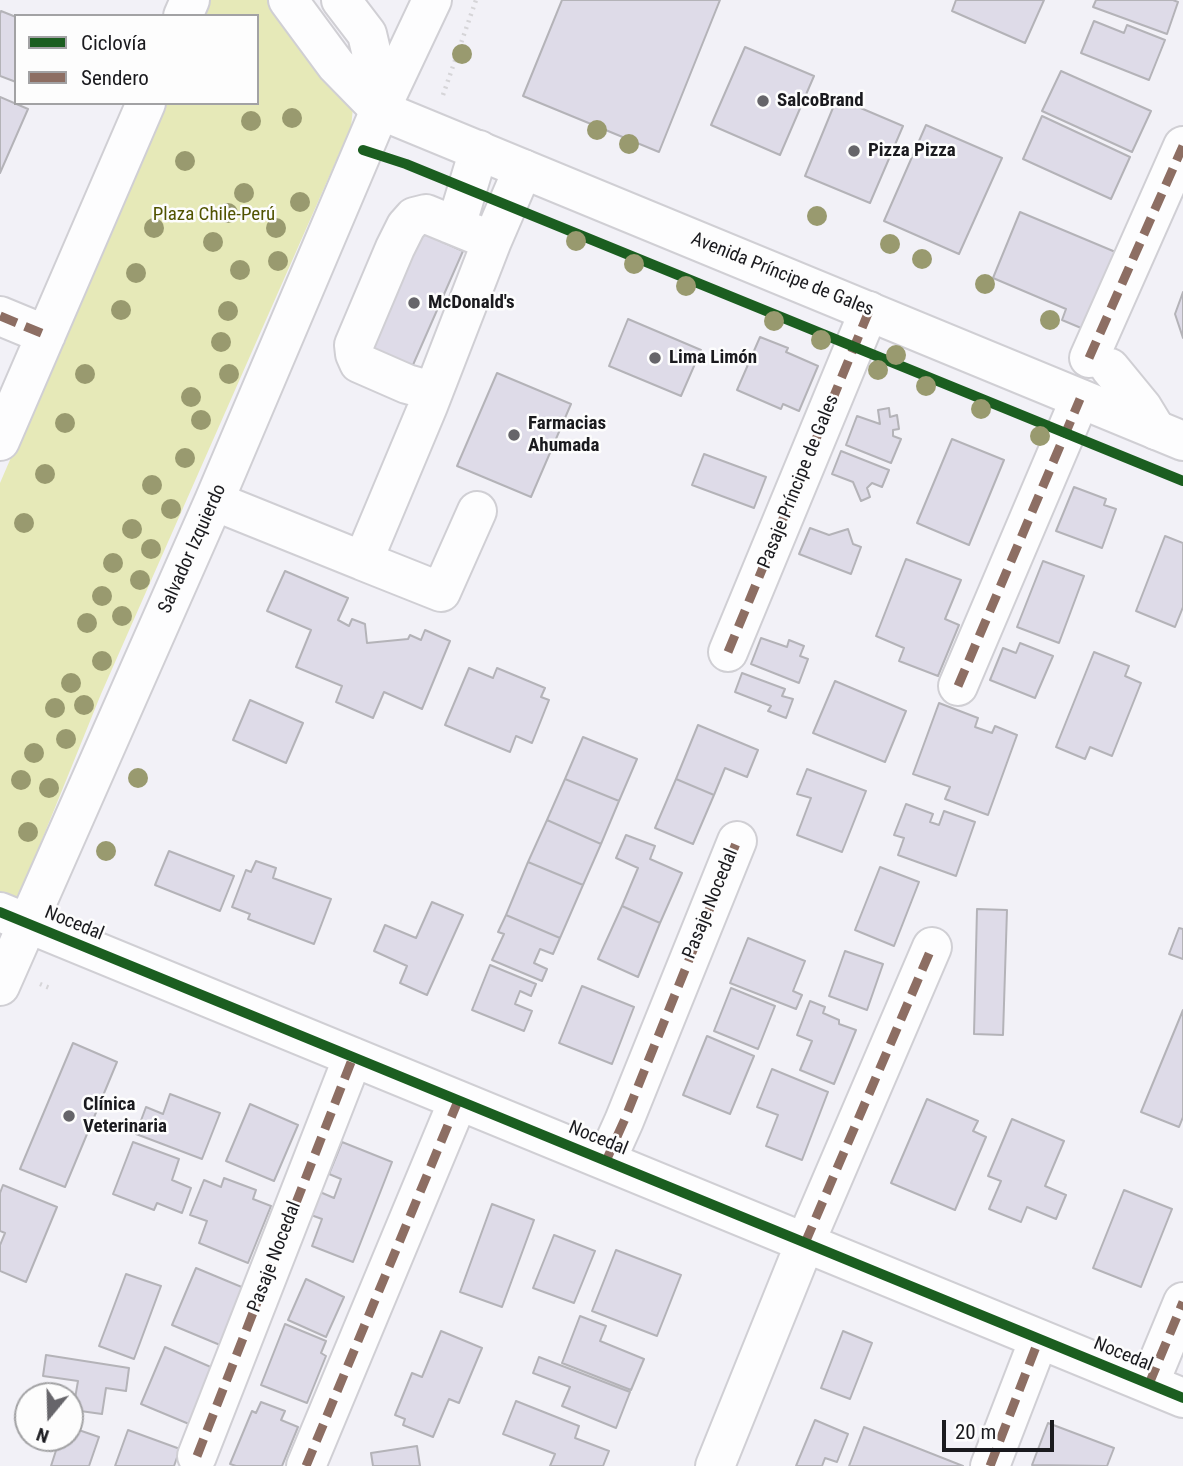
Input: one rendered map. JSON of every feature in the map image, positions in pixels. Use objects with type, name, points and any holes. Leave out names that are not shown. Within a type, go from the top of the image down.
[{"type":"street","name":"Avenida Príncipe de Gales","points":[[288,0],[336,65],[380,110],[1169,435]]},
{"type":"street","points":[[341,0],[367,34],[378,80],[380,110]]},
{"type":"street","name":"Salvador Izquierdo","points":[[0,986],[14,918],[214,501],[380,110],[432,0]]},
{"type":"street","points":[[0,441],[145,105]]},
{"type":"street","points":[[1169,435],[1099,363],[1183,146]]},
{"type":"street","points":[[450,224],[459,216],[479,150]]},
{"type":"street","points":[[363,561],[523,169]]},
{"type":"street","points":[[436,385],[425,388],[407,384],[359,363],[354,345],[395,248],[406,226],[414,217],[426,214],[492,241]]},
{"type":"street","name":"Pasaje Príncipe de Gales","points":[[728,652],[869,312]]},
{"type":"street","points":[[0,316],[46,335]]},
{"type":"street","points":[[958,686],[1080,399]]},
{"type":"street","points":[[214,501],[442,592],[477,511]]},
{"type":"street","name":"Pasaje Nocedal","points":[[606,1161],[737,841]]},
{"type":"street","name":"Nocedal","points":[[14,918],[1166,1391]]},
{"type":"street","points":[[715,1466],[805,1243],[932,947]]},
{"type":"street","name":"Pasaje Nocedal","points":[[197,1456],[353,1057]]},
{"type":"street","points":[[306,1466],[458,1101]]},
{"type":"street","points":[[1166,1391],[1183,1302]]},
{"type":"street","points":[[990,1466],[1040,1339]]},
{"type":"path","points":[[439,106],[476,0]]},
{"type":"green space","name":"Plaza Chile-Perú","points":[[209,0],[272,0],[353,108],[351,127],[101,694],[0,937],[0,483],[163,105],[259,105],[259,14],[203,14]]},
{"type":"building","points":[[562,0],[720,0],[659,152],[523,96]]},
{"type":"building","points":[[956,0],[1044,0],[1025,43],[952,11]]},
{"type":"building","points":[[1096,0],[1178,2],[1167,34],[1093,7]]},
{"type":"building","points":[[1,11],[14,16],[14,81],[0,76]]},
{"type":"building","points":[[1094,21],[1124,33],[1127,25],[1165,40],[1149,80],[1081,53]]},
{"type":"building","name":"SalcoBrand","points":[[745,47],[814,76],[780,155],[711,125]]},
{"type":"building","points":[[1061,71],[1151,111],[1132,152],[1042,111]]},
{"type":"building","points":[[0,97],[28,109],[0,173]]},
{"type":"building","name":"Pizza Pizza","points":[[837,98],[903,126],[870,203],[805,176]]},
{"type":"building","points":[[1042,116],[1130,157],[1111,199],[1023,159]]},
{"type":"building","points":[[926,125],[1002,158],[959,254],[884,221]]},
{"type":"building","points":[[1020,212],[1125,256],[1093,333],[1062,320],[1066,309],[993,278]]},
{"type":"building","name":"McDonald's","points":[[418,231],[463,251],[409,374],[364,355]]},
{"type":"building","points":[[1183,292],[1183,338],[1175,314]]},
{"type":"building","name":"Lima Limón","points":[[628,319],[701,350],[681,396],[609,366]]},
{"type":"building","points":[[760,337],[788,348],[786,352],[818,366],[799,411],[783,404],[781,409],[737,390]]},
{"type":"building","name":"Farmacias Ahumada","points":[[497,373],[571,404],[531,497],[457,466]]},
{"type":"building","points":[[889,408],[890,417],[897,415],[899,429],[893,430],[893,436],[901,439],[891,463],[846,445],[857,416],[880,424],[878,410]]},
{"type":"building","points":[[952,439],[1004,460],[969,545],[917,523]]},
{"type":"building","points":[[841,451],[889,470],[882,487],[872,483],[867,488],[870,497],[861,501],[853,482],[832,474]]},
{"type":"building","points":[[704,454],[766,477],[754,508],[692,485]]},
{"type":"building","points":[[1074,487],[1106,499],[1104,505],[1116,509],[1102,548],[1056,531]]},
{"type":"building","points":[[810,528],[829,535],[848,529],[853,544],[861,547],[851,574],[799,554]]},
{"type":"building","points":[[1165,536],[1183,543],[1183,607],[1175,627],[1136,611]]},
{"type":"building","points":[[906,559],[961,580],[945,619],[959,625],[938,676],[899,661],[904,648],[876,636]]},
{"type":"building","points":[[1043,561],[1084,576],[1059,643],[1017,627]]},
{"type":"building","points":[[285,571],[348,598],[338,620],[349,626],[352,619],[365,624],[367,643],[408,639],[410,635],[421,640],[425,630],[450,641],[422,709],[384,692],[373,718],[336,702],[342,686],[296,667],[311,630],[267,611]]},
{"type":"building","points":[[761,638],[787,647],[789,640],[804,646],[800,656],[808,659],[799,683],[751,664]]},
{"type":"building","points":[[1020,643],[1053,656],[1035,698],[990,680],[1003,648],[1016,653]]},
{"type":"building","points":[[1094,652],[1129,666],[1125,676],[1141,683],[1112,756],[1090,747],[1085,759],[1056,747]]},
{"type":"building","points":[[469,668],[493,678],[497,668],[545,688],[541,697],[549,700],[532,743],[516,736],[510,752],[445,725]]},
{"type":"building","points":[[742,673],[785,689],[782,696],[793,699],[786,718],[768,711],[771,706],[735,692]]},
{"type":"building","points":[[835,681],[906,711],[885,762],[813,733]]},
{"type":"building","points":[[250,700],[303,723],[286,763],[233,740]]},
{"type":"building","points":[[939,703],[978,718],[975,727],[992,733],[995,726],[1017,735],[988,815],[945,799],[950,787],[913,774]]},
{"type":"building","points":[[698,725],[758,750],[747,777],[725,768],[714,795],[676,779]]},
{"type":"building","points":[[583,737],[637,759],[619,801],[565,779]]},
{"type":"building","points":[[807,769],[866,791],[842,852],[797,835],[811,798],[797,794]]},
{"type":"building","points":[[565,779],[619,801],[601,844],[547,820]]},
{"type":"building","points":[[676,779],[714,795],[693,844],[655,828]]},
{"type":"building","points":[[906,804],[933,814],[930,822],[939,825],[944,811],[975,822],[956,876],[898,855],[904,838],[894,835]]},
{"type":"building","points":[[547,820],[601,844],[583,885],[528,862]]},
{"type":"building","points":[[626,835],[655,846],[650,859],[682,873],[660,923],[622,906],[638,868],[616,858]]},
{"type":"building","points":[[169,851],[234,876],[220,911],[155,885]]},
{"type":"building","points":[[256,861],[276,868],[273,878],[331,899],[314,944],[248,919],[250,914],[232,907],[246,870],[251,872]]},
{"type":"building","points":[[528,862],[583,885],[560,938],[506,915]]},
{"type":"building","points":[[880,867],[919,882],[894,946],[855,930]]},
{"type":"building","points":[[432,902],[463,915],[427,995],[400,983],[407,966],[374,951],[385,925],[416,938]]},
{"type":"building","points":[[622,906],[660,923],[638,977],[598,959]]},
{"type":"building","points":[[977,909],[1007,910],[1003,1035],[974,1034]]},
{"type":"building","points":[[506,915],[560,938],[553,954],[540,949],[534,963],[547,969],[542,981],[492,960],[504,934],[498,932]]},
{"type":"building","points":[[1179,928],[1183,929],[1183,959],[1169,954]]},
{"type":"building","points":[[748,938],[805,961],[793,991],[802,995],[796,1009],[730,983]]},
{"type":"building","points":[[845,951],[883,964],[867,1010],[829,996]]},
{"type":"building","points":[[490,965],[536,984],[531,996],[520,991],[515,1004],[532,1011],[524,1031],[472,1010]]},
{"type":"building","points":[[582,986],[634,1007],[612,1064],[559,1043]]},
{"type":"building","points":[[731,988],[775,1006],[758,1049],[714,1031]]},
{"type":"building","points":[[810,1001],[825,1007],[823,1013],[839,1020],[839,1024],[856,1030],[834,1084],[800,1070],[812,1041],[797,1035]]},
{"type":"building","points":[[1183,1010],[1183,1117],[1179,1127],[1141,1112]]},
{"type":"building","points":[[707,1036],[754,1056],[730,1114],[683,1095]]},
{"type":"building","name":"Clínica Veterinaria","points":[[73,1043],[117,1062],[65,1187],[20,1169]]},
{"type":"building","points":[[772,1069],[828,1092],[802,1160],[766,1146],[778,1115],[757,1107]]},
{"type":"building","points":[[170,1094],[220,1113],[202,1159],[136,1134],[146,1107],[163,1114]]},
{"type":"building","points":[[927,1099],[978,1121],[973,1131],[986,1137],[955,1210],[891,1183]]},
{"type":"building","points":[[250,1104],[298,1125],[274,1181],[226,1161]]},
{"type":"building","points":[[1012,1119],[1064,1141],[1045,1186],[1066,1195],[1056,1219],[1027,1207],[1021,1222],[989,1209],[1001,1181],[988,1176]]},
{"type":"building","points":[[133,1142],[179,1159],[172,1180],[191,1188],[182,1213],[157,1203],[154,1210],[113,1194]]},
{"type":"building","points":[[342,1142],[392,1162],[353,1262],[312,1246],[322,1219],[311,1215],[320,1192],[334,1198],[341,1179],[329,1174]]},
{"type":"building","points":[[224,1178],[256,1190],[253,1199],[271,1206],[248,1263],[199,1243],[207,1221],[190,1215],[204,1180],[221,1187]]},
{"type":"building","points":[[3,1185],[57,1207],[26,1282],[0,1271],[0,1245],[5,1233],[0,1231],[0,1193]]},
{"type":"building","points":[[1124,1190],[1172,1209],[1141,1287],[1093,1268]]},
{"type":"building","points":[[492,1204],[534,1220],[502,1307],[460,1292]]},
{"type":"building","points":[[554,1235],[595,1251],[574,1303],[533,1288]]},
{"type":"building","points":[[616,1250],[681,1275],[657,1336],[592,1311]]},
{"type":"building","points":[[196,1268],[244,1288],[220,1345],[172,1325]]},
{"type":"building","points":[[126,1274],[161,1286],[134,1359],[99,1346]]},
{"type":"building","points":[[306,1279],[344,1297],[326,1337],[288,1320]]},
{"type":"building","points":[[580,1316],[606,1326],[600,1341],[644,1359],[631,1390],[562,1363]]},
{"type":"building","points":[[285,1324],[326,1341],[321,1353],[326,1356],[307,1403],[261,1385]]},
{"type":"building","points":[[441,1331],[482,1348],[459,1403],[449,1399],[433,1437],[403,1425],[405,1419],[395,1415],[412,1373],[422,1377]]},
{"type":"building","points":[[843,1331],[872,1343],[850,1399],[821,1388]]},
{"type":"building","points":[[165,1347],[213,1368],[189,1424],[141,1404]]},
{"type":"building","points":[[46,1355],[129,1368],[126,1391],[106,1388],[102,1414],[84,1412],[84,1382],[43,1376]]},
{"type":"building","points":[[539,1357],[630,1392],[616,1428],[562,1406],[570,1387],[533,1373]]},
{"type":"building","points":[[516,1401],[579,1426],[575,1438],[609,1451],[603,1466],[550,1466],[555,1454],[503,1434]]},
{"type":"building","points":[[261,1402],[285,1411],[281,1420],[298,1427],[282,1466],[230,1464],[252,1411],[256,1413]]},
{"type":"building","points":[[815,1420],[848,1434],[837,1462],[825,1458],[822,1466],[796,1466]]},
{"type":"building","points":[[1048,1423],[1114,1448],[1107,1466],[1032,1465]]},
{"type":"building","points":[[864,1427],[963,1466],[849,1466]]},
{"type":"building","points":[[128,1430],[180,1449],[174,1466],[115,1466]]},
{"type":"building","points":[[84,1432],[99,1437],[89,1466],[51,1466],[56,1452],[84,1452]]},
{"type":"building","points":[[417,1446],[420,1466],[373,1466],[371,1453]]},
{"type":"marked path","points":[[1089,358],[1183,146]]},
{"type":"marked path","points":[[728,652],[869,311]]},
{"type":"marked path","points":[[0,316],[46,335]]},
{"type":"marked path","points":[[958,686],[1080,399]]},
{"type":"marked path","points":[[606,1161],[737,841]]},
{"type":"marked path","points":[[805,1243],[932,947]]},
{"type":"marked path","points":[[197,1456],[353,1057]]},
{"type":"marked path","points":[[306,1466],[458,1101]]},
{"type":"marked path","points":[[1149,1384],[1183,1302]]},
{"type":"marked path","points":[[990,1466],[1039,1339]]},
{"type":"cycle path","points":[[363,150],[406,164],[1183,481]]},
{"type":"cycle path","points":[[0,912],[1183,1398]]},
{"type":"place","name":"SalcoBrand","points":[[763,101]]},
{"type":"place","name":"Pizza Pizza","points":[[854,151]]},
{"type":"place","name":"McDonald's","points":[[414,303]]},
{"type":"place","name":"Lima Limón","points":[[655,358]]},
{"type":"place","name":"Farmacias Ahumada","points":[[514,435]]},
{"type":"place","name":"Clínica Veterinaria","points":[[69,1116]]}]
